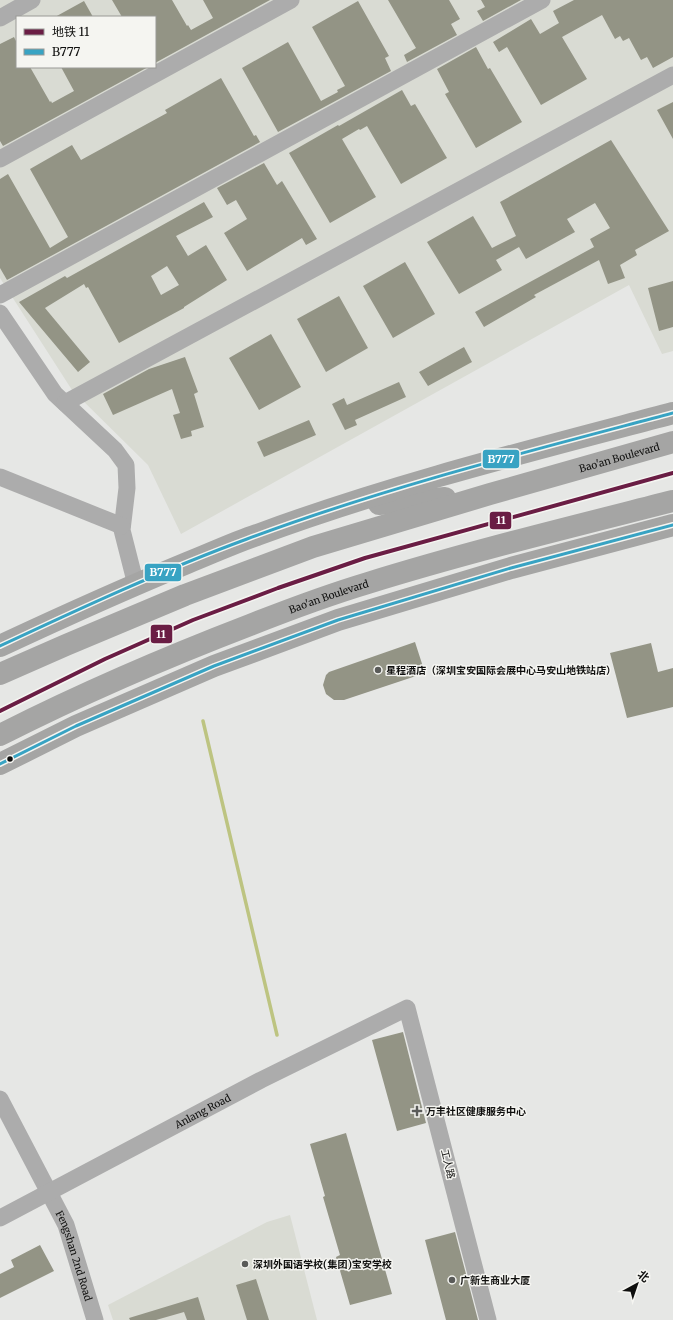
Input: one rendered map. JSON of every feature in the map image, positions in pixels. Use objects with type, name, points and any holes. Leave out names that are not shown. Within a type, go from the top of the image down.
[{"type":"main road","points":[[0,646],[46,624],[255,535],[333,508],[488,461],[673,413]]},
{"type":"main road","name":"Bao'an Boulevard","points":[[0,674],[185,595],[306,550],[490,494],[673,442]]},
{"type":"main road","points":[[333,508],[490,494]]},
{"type":"main road","name":"Bao'an Boulevard","points":[[0,735],[94,689],[196,646],[292,609],[367,583],[502,545],[673,501]]},
{"type":"main road","points":[[0,764],[76,726],[214,666],[338,620],[511,568],[673,525]]},
{"type":"main road","points":[[23,724],[159,690]]},
{"type":"street","points":[[0,18],[32,0]]},
{"type":"street","points":[[0,159],[291,0]]},
{"type":"street","points":[[0,295],[542,0]]},
{"type":"street","points":[[65,403],[673,76]]},
{"type":"street","points":[[0,313],[55,394],[115,450],[126,465],[127,488],[122,530],[136,585]]},
{"type":"street","points":[[0,477],[122,526]]},
{"type":"street","name":"Anlang Road","points":[[0,1218],[261,1080],[407,1008]]},
{"type":"street","name":"工人路","points":[[407,1008],[488,1320]]},
{"type":"street","name":"Fengshan 2nd Road","points":[[0,1099],[66,1225],[95,1320]]},
{"type":"shaded area","points":[[0,0],[673,0],[673,351],[662,354],[629,285],[181,534],[148,465],[72,390],[0,278]]},
{"type":"shaded area","name":"深圳外国语学校(集团)宝安学校","points":[[290,1215],[317,1320],[113,1320],[108,1305],[267,1222]]},
{"type":"building","points":[[112,0],[172,0],[187,26],[188,25],[191,30],[213,18],[203,0],[270,0],[156,62],[156,16],[121,16]]},
{"type":"building","points":[[388,0],[449,0],[460,19],[451,24],[457,35],[407,62],[404,55],[416,48]]},
{"type":"building","points":[[481,0],[521,0],[483,21],[477,11],[485,7]]},
{"type":"building","points":[[574,0],[673,0],[673,57],[653,68],[647,57],[641,60],[629,38],[623,41],[620,36],[615,39],[602,15],[562,37],[587,79],[541,105],[507,47],[499,52],[493,42],[531,19],[540,34],[559,23],[553,11]]},
{"type":"building","points":[[84,1],[92,16],[57,16]]},
{"type":"building","points":[[358,1],[389,56],[385,58],[391,71],[278,132],[242,68],[288,42],[321,101],[338,92],[337,90],[345,86],[312,27]]},
{"type":"building","points":[[14,37],[16,41],[16,68],[31,68],[52,103],[74,91],[62,68],[146,68],[3,146],[0,141],[0,44]]},
{"type":"building","points":[[476,47],[488,69],[490,68],[522,122],[476,148],[445,94],[449,92],[437,69]]},
{"type":"building","points":[[221,78],[254,136],[256,135],[260,142],[7,280],[0,268],[0,179],[8,174],[50,248],[68,237],[30,169],[72,145],[81,160],[167,113],[165,110]]},
{"type":"building","points":[[402,90],[411,106],[415,104],[447,158],[401,184],[367,126],[360,130],[359,129],[342,139],[376,197],[330,223],[289,153]]},
{"type":"building","points":[[673,102],[673,139],[657,110]]},
{"type":"building","points":[[611,140],[669,231],[635,250],[637,255],[620,265],[625,278],[608,284],[599,260],[534,295],[536,297],[484,327],[475,312],[594,247],[590,239],[610,228],[595,203],[567,219],[575,232],[526,259],[519,247],[496,260],[502,270],[459,294],[427,242],[473,216],[492,248],[516,236],[500,202]]},
{"type":"building","points":[[264,163],[277,185],[282,181],[317,239],[306,245],[302,238],[247,271],[224,233],[247,219],[236,200],[227,205],[217,188]]},
{"type":"building","points":[[204,202],[213,217],[176,236],[188,256],[206,245],[227,280],[184,308],[119,343],[88,287],[86,288],[84,284],[45,308],[90,362],[78,372],[19,302],[65,276],[67,278]],"holes":[[[167,266],[179,285],[161,295],[151,276]]]},
{"type":"building","points":[[405,262],[435,314],[393,338],[363,286]]},
{"type":"building","points":[[673,281],[673,327],[659,331],[648,288]]},
{"type":"building","points":[[339,296],[368,348],[326,372],[297,319]]},
{"type":"building","points":[[271,334],[301,387],[259,410],[229,358]]},
{"type":"building","points":[[464,347],[472,362],[428,386],[419,372]]},
{"type":"building","points":[[185,357],[198,392],[194,394],[204,427],[191,431],[192,436],[181,439],[173,415],[180,413],[172,389],[113,415],[103,394],[149,369]]},
{"type":"building","points":[[399,382],[406,397],[355,420],[357,425],[345,430],[332,404],[344,398],[347,405]]},
{"type":"building","points":[[309,420],[316,435],[264,457],[257,442]]},
{"type":"building","name":"星程酒店（深圳宝安国际会展中心马安山地铁站店）","points":[[415,642],[425,673],[344,700],[334,700],[326,694],[323,685],[326,675],[329,672]]},
{"type":"building","points":[[651,643],[658,672],[673,668],[673,707],[627,718],[610,653]]},
{"type":"building","points":[[403,1032],[426,1123],[397,1131],[372,1040]]},
{"type":"building","points":[[346,1133],[392,1294],[350,1305],[336,1257],[340,1255],[323,1197],[325,1196],[310,1144]]},
{"type":"building","name":"广新生商业大厦","points":[[455,1232],[478,1320],[446,1320],[425,1240]]},
{"type":"building","points":[[40,1245],[54,1271],[0,1298],[0,1274],[14,1267],[11,1260]]},
{"type":"building","points":[[256,1279],[269,1320],[247,1320],[236,1285]]},
{"type":"building","points":[[198,1297],[205,1320],[187,1320],[184,1312],[156,1320],[130,1320],[129,1318]]},
{"type":"waterway","points":[[203,721],[277,1035]]},
{"type":"metro line","name":"11","points":[[0,711],[105,659],[193,620],[278,588],[365,558],[673,473]]},
{"type":"transit line","name":"B777","points":[[0,646],[153,576],[299,520],[405,486],[673,413]]},
{"type":"transit line","name":"B777","points":[[0,764],[76,726],[214,666],[338,620],[511,568],[673,525]]},
{"type":"place","name":"星程酒店（深圳宝安国际会展中心马安山地铁站店）","points":[[378,670]]},
{"type":"place","name":"万丰社区健康服务中心","points":[[417,1111]]},
{"type":"place","name":"深圳外国语学校(集团)宝安学校","points":[[245,1264]]},
{"type":"place","name":"广新生商业大厦","points":[[452,1280]]}]
